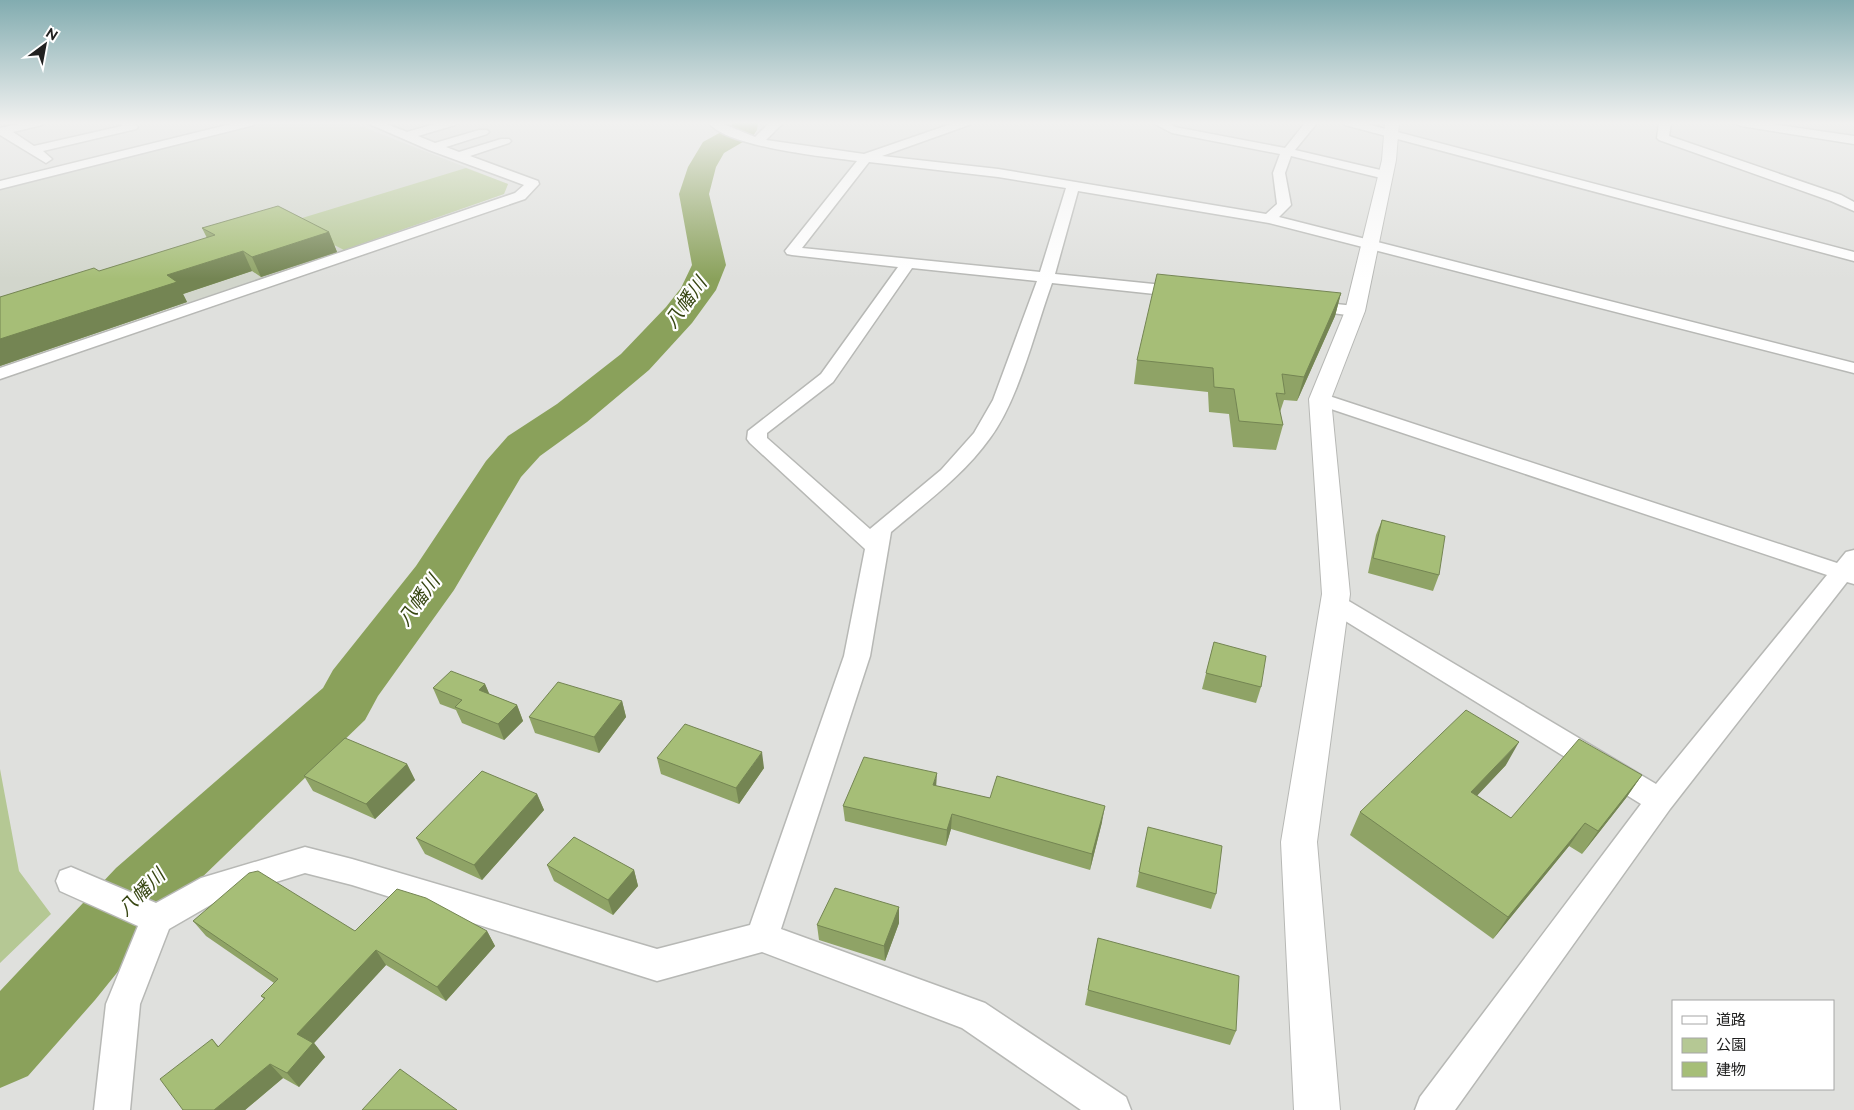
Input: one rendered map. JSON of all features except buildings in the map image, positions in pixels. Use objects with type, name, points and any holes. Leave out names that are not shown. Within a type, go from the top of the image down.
[{"type":"street","points":[[0,186],[44,175]]},
{"type":"street","points":[[0,374],[520,196],[533,184],[509,175]]},
{"type":"street","points":[[853,175],[792,251],[1200,294]]},
{"type":"street","points":[[1008,175],[1269,219],[1854,368]]},
{"type":"street","points":[[1269,219],[1284,205],[1280,175]]},
{"type":"street","points":[[1317,1110],[1299,842],[1336,594],[1320,399],[1356,311],[1386,175]]},
{"type":"street","points":[[1557,175],[1854,257]]},
{"type":"street","points":[[1769,175],[1836,198],[1854,207]]},
{"type":"street","points":[[762,937],[857,656],[880,530],[948,474],[982,436],[1002,400],[1046,277],[1073,187]]},
{"type":"street","points":[[877,548],[757,439],[758,430],[826,378],[907,264]]},
{"type":"street","points":[[1288,303],[1356,311]]},
{"type":"street","points":[[1320,399],[1850,568],[1660,802],[1433,1110]]},
{"type":"street","points":[[1334,603],[1660,802]]},
{"type":"street","points":[[71,881],[150,916],[212,888],[305,860],[352,872],[656,965],[762,937],[973,1015],[1113,1110]]},
{"type":"street","points":[[112,1110],[123,1004],[150,916]]},
{"type":"shaded area","points":[[52,175],[485,175],[508,184],[504,194],[0,373],[0,188]]},
{"type":"green space","points":[[444,175],[484,175],[508,184],[504,194],[344,250],[289,222]]},
{"type":"green space","points":[[0,769],[19,871],[51,914],[0,963]]},
{"type":"waterway","name":"八幡川","points":[[0,1048],[141,890],[344,704],[354,685],[435,578],[502,471],[524,446],[572,413],[635,362],[679,315],[698,290],[709,265],[694,194],[700,175]]}]
